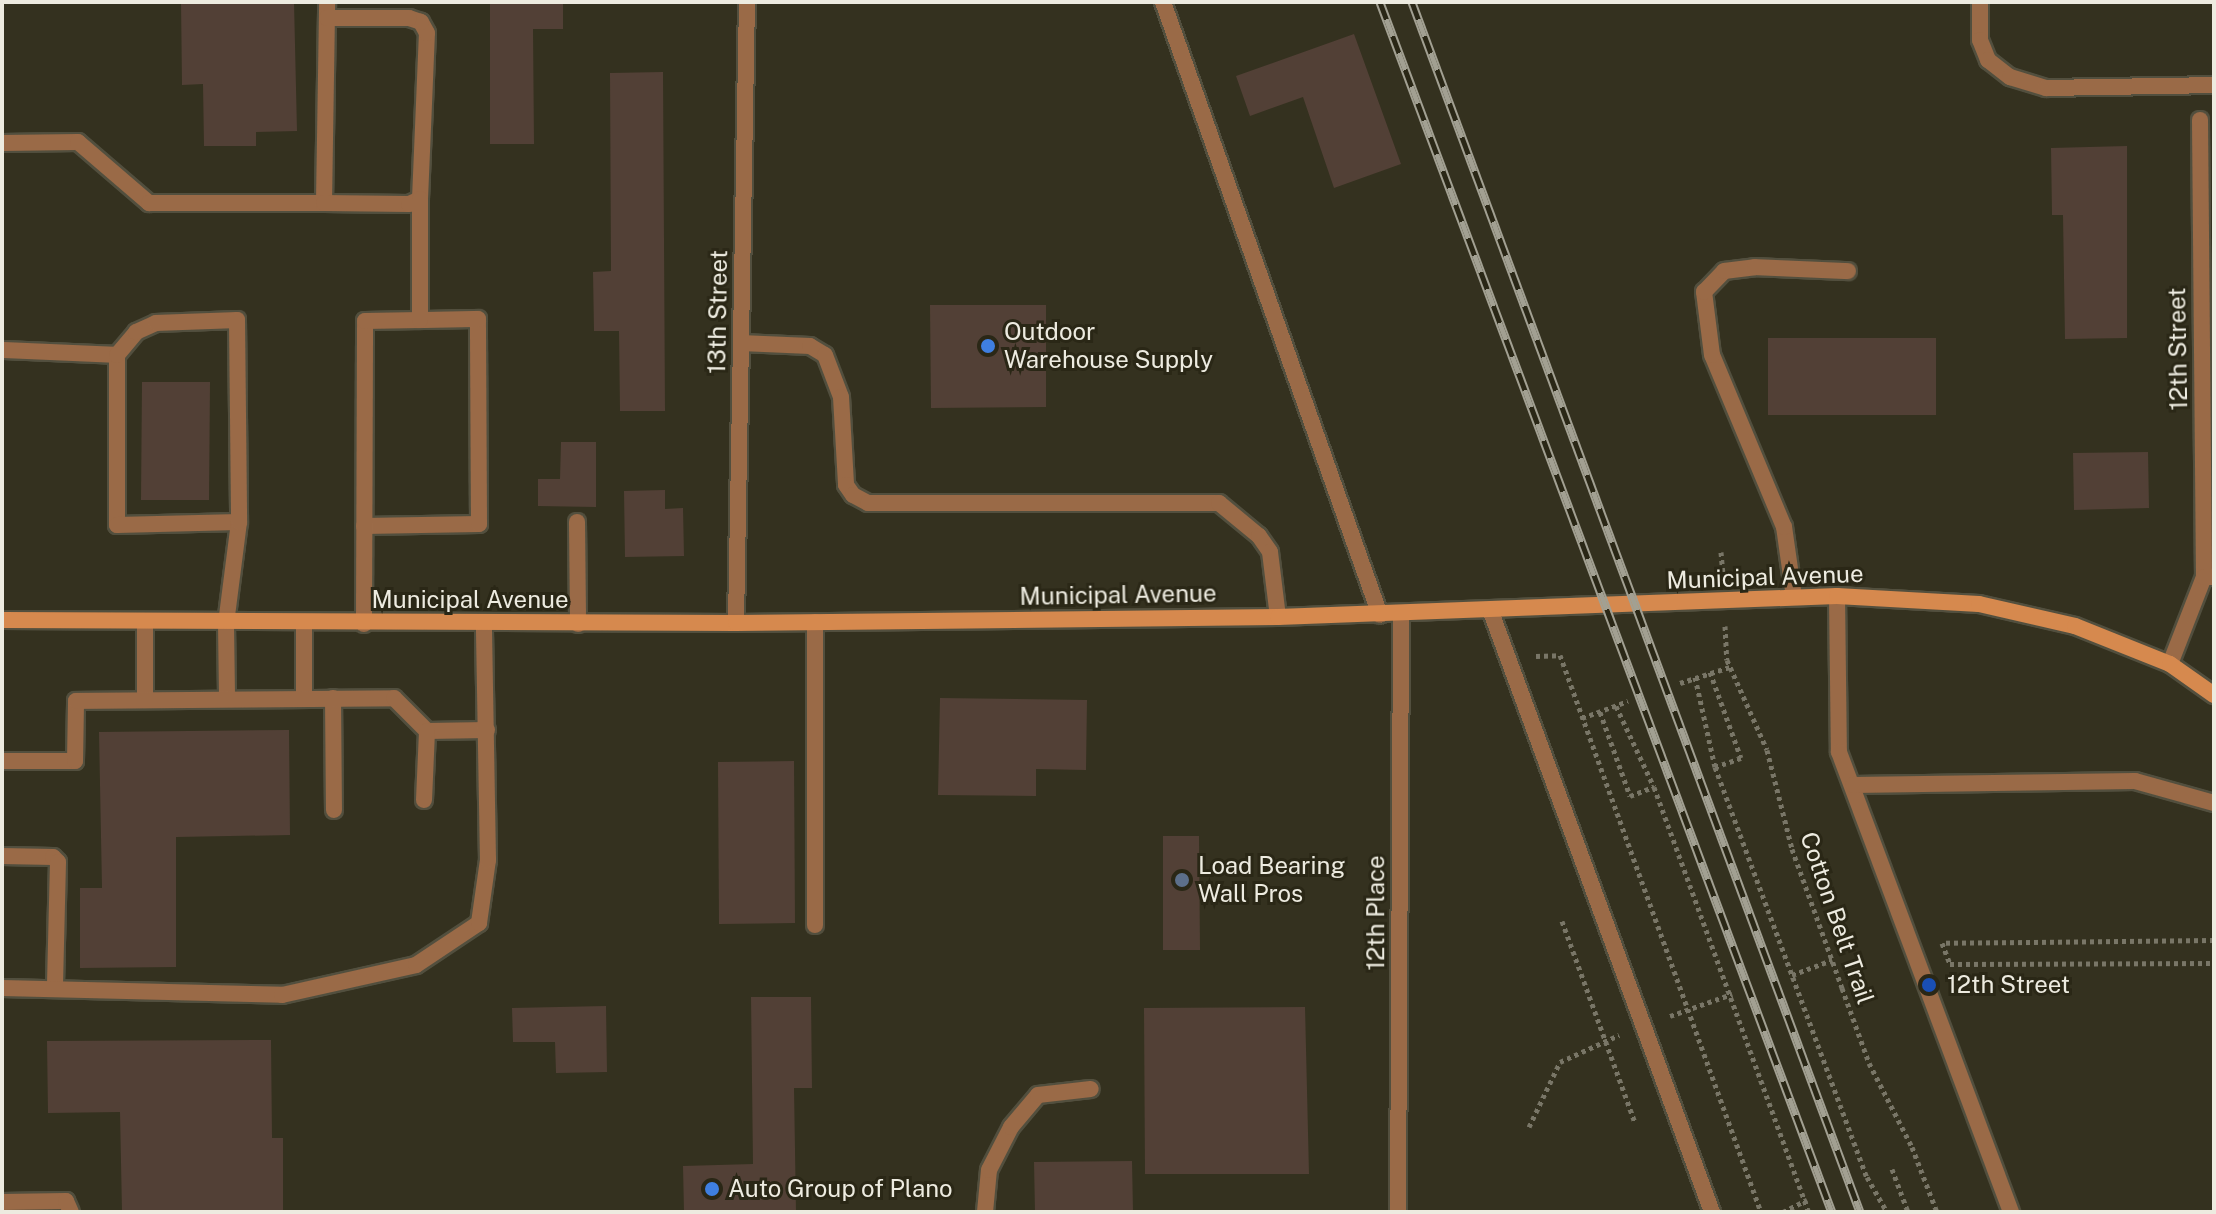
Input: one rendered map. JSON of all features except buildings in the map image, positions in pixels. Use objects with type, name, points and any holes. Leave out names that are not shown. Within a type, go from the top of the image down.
[{"type":"main road","name":"Municipal Avenue","points":[[2,620],[145,624],[578,624],[1278,617],[1491,612],[1837,596],[1979,604],[2075,626],[2170,664],[2214,695]]},
{"type":"street","name":"13th Street","points":[[736,623],[747,2]]},
{"type":"street","points":[[1163,2],[1380,615]]},
{"type":"street","points":[[1980,2],[1980,40],[1988,60],[2010,77],[2046,88],[2214,85]]},
{"type":"street","points":[[324,203],[327,10],[409,18],[421,22],[427,33],[420,199],[420,320]]},
{"type":"street","name":"12th Street","points":[[2200,120],[2209,577]]},
{"type":"street","points":[[2,143],[78,142],[149,203],[409,204],[420,199]]},
{"type":"street","points":[[1794,597],[1784,527],[1712,355],[1704,292],[1724,271],[1755,267],[1848,271]]},
{"type":"street","points":[[364,526],[479,524],[478,319],[365,321],[364,526],[364,624]]},
{"type":"street","points":[[227,699],[226,624],[239,522],[237,320],[156,323],[136,332],[117,355],[117,525],[239,522]]},
{"type":"street","points":[[741,343],[810,346],[825,355],[841,397],[846,485],[853,495],[879,503],[1219,503],[1259,536],[1270,552],[1278,617]]},
{"type":"street","points":[[2,350],[117,355]]},
{"type":"street","points":[[577,522],[578,624]]},
{"type":"street","points":[[2170,664],[2209,577]]},
{"type":"street","points":[[1837,596],[1839,752],[2011,1212]]},
{"type":"street","points":[[1491,612],[1712,1212]]},
{"type":"street","name":"12th Place","points":[[1398,1212],[1401,615]]},
{"type":"street","points":[[815,622],[815,925]]},
{"type":"street","points":[[145,624],[145,700]]},
{"type":"street","points":[[304,624],[304,698]]},
{"type":"street","points":[[2,988],[282,995],[416,965],[479,923],[488,860],[484,624]]},
{"type":"street","points":[[333,698],[334,810]]},
{"type":"street","points":[[2,761],[75,761],[76,701],[394,698],[427,731],[487,730]]},
{"type":"street","points":[[424,800],[427,731]]},
{"type":"street","points":[[1853,785],[2135,781],[2214,803]]},
{"type":"street","points":[[2,856],[53,857],[58,862],[55,989]]},
{"type":"street","points":[[985,1212],[989,1170],[1020,1116],[1038,1095],[1091,1089]]},
{"type":"street","points":[[2,1202],[66,1201],[71,1212]]},
{"type":"path","points":[[1721,552],[1723,571]]},
{"type":"path","name":"Cotton Belt Trail","points":[[1725,629],[1730,667],[1767,750],[1792,849],[1869,1063],[1912,1147],[1937,1212]]},
{"type":"path","points":[[1536,656],[1560,655],[1761,1212]]},
{"type":"path","points":[[1680,683],[1730,667]]},
{"type":"path","points":[[1710,672],[1741,758],[1715,767]]},
{"type":"path","points":[[1695,677],[1715,767],[1867,1177],[1887,1212]]},
{"type":"path","points":[[1582,718],[1628,701]]},
{"type":"path","points":[[1616,706],[1654,787],[1809,1212]]},
{"type":"path","points":[[1600,712],[1630,796],[1654,787]]},
{"type":"path","points":[[1562,921],[1635,1123]]},
{"type":"path","points":[[2214,940],[1942,943],[1950,964],[2214,963]]},
{"type":"path","points":[[1792,975],[1832,960]]},
{"type":"path","points":[[1670,1016],[1732,994]]},
{"type":"path","points":[[1529,1127],[1560,1062],[1619,1035]]},
{"type":"path","points":[[1892,1169],[1908,1212]]},
{"type":"path","points":[[1783,1212],[1807,1200]]},
{"type":"railway","points":[[1380,2],[1832,1212]]},
{"type":"railway","points":[[1412,2],[1860,1212]]},
{"type":"place","name":"Outdoor Warehouse Supply","points":[[988,346]]},
{"type":"place","name":"Load Bearing Wall Pros","points":[[1182,880]]},
{"type":"place","name":"12th Street","points":[[1929,985]]},
{"type":"place","name":"Auto Group of Plano","points":[[712,1189]]}]
